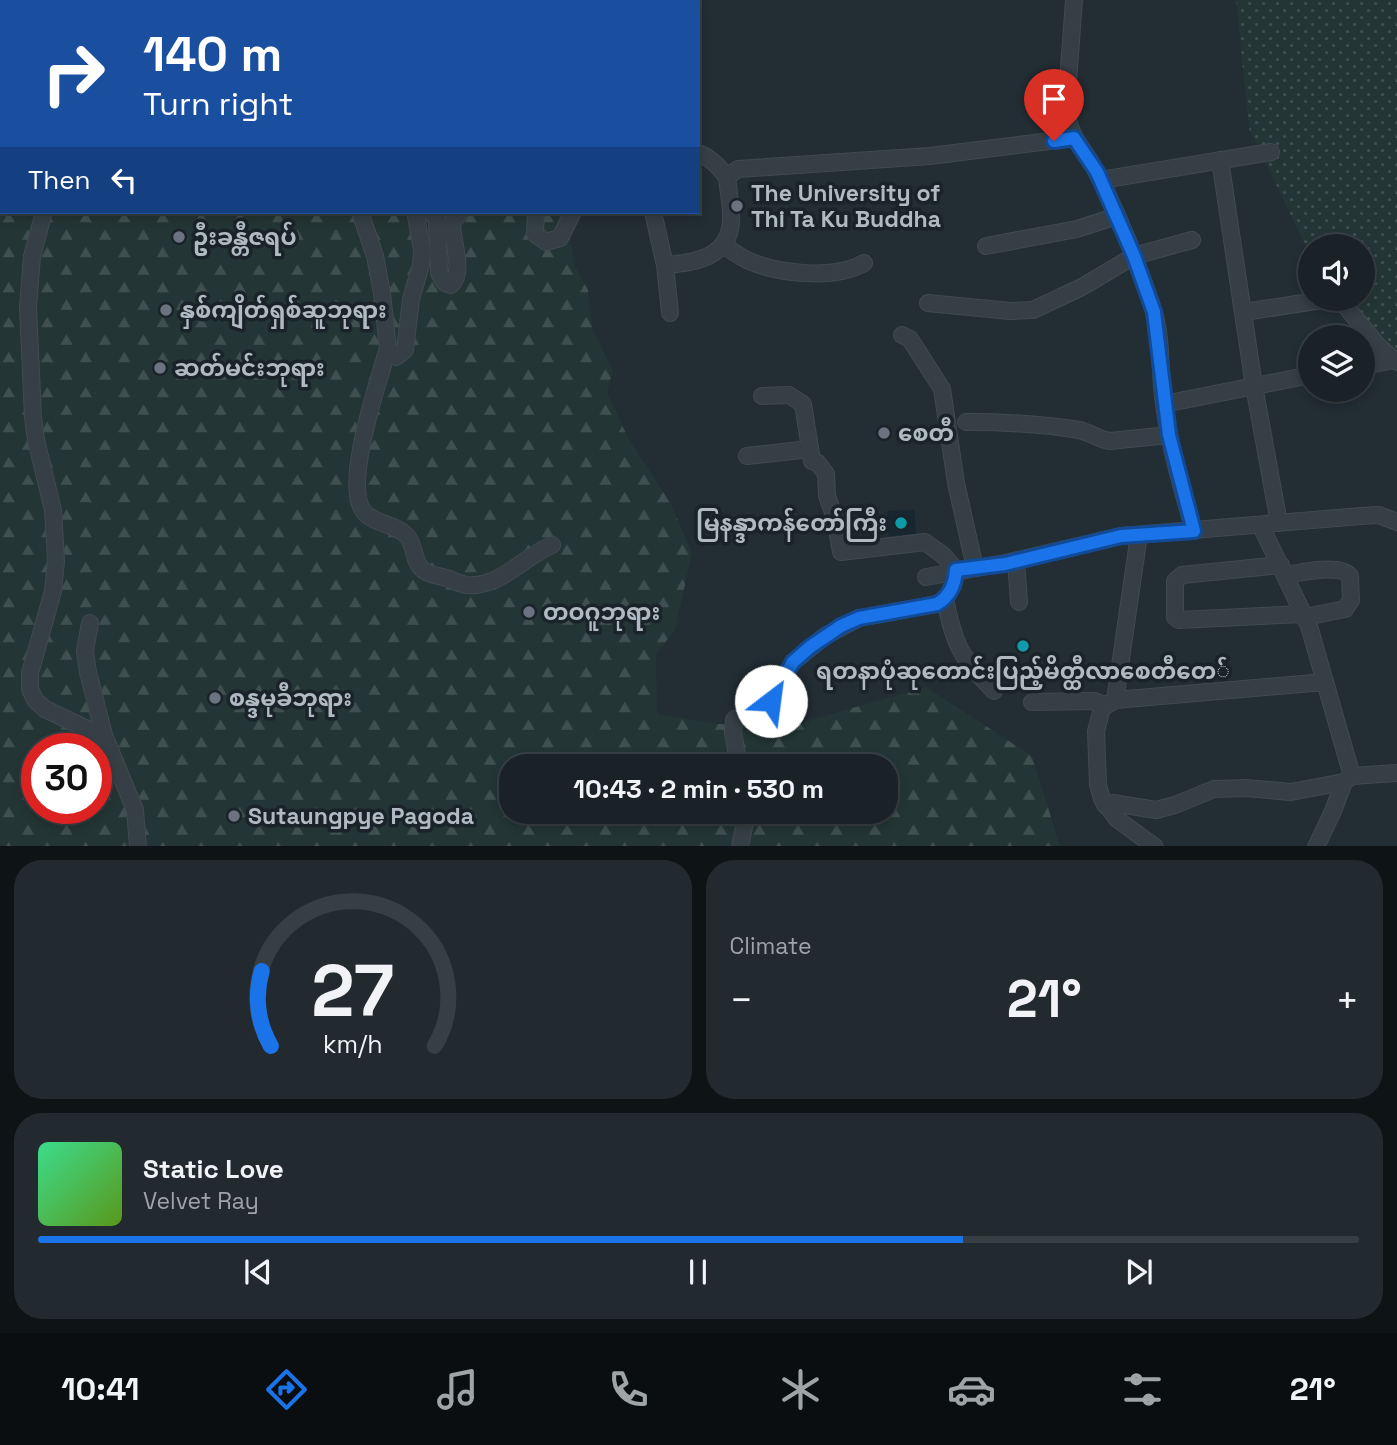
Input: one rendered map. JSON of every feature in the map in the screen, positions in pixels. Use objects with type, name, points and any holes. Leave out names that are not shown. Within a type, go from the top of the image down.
[{"type":"street","points":[[1074,0],[1066,109],[1068,124],[1101,180],[1134,256],[1154,312],[1169,435],[1194,531]]},
{"type":"street","points":[[727,177],[738,169],[753,166],[930,156],[1074,138]]},
{"type":"street","points":[[1101,180],[1271,152]]},
{"type":"street","points":[[665,265],[703,260],[723,245],[732,221],[727,177],[707,156],[700,154]]},
{"type":"street","points":[[1220,160],[1254,386],[1279,523]]},
{"type":"street","points":[[43,214],[32,256],[29,307],[33,417],[53,510],[56,561],[53,591],[30,673],[30,690],[35,700],[45,709],[98,733]]},
{"type":"street","points":[[361,214],[375,256],[388,348],[390,354],[396,356],[405,350],[411,299],[421,265],[422,250],[416,216],[418,214]]},
{"type":"street","points":[[433,214],[437,219],[439,272],[445,283],[451,285],[457,278],[452,223],[459,214]]},
{"type":"street","points":[[536,214],[536,237],[546,242],[560,238],[572,214]]},
{"type":"street","points":[[653,214],[665,265],[670,313]]},
{"type":"street","points":[[986,246],[1077,229],[1116,216]]},
{"type":"street","points":[[928,303],[984,309],[1032,310],[1082,287],[1134,256],[1192,240]]},
{"type":"street","points":[[723,245],[747,260],[763,266],[797,272],[842,272],[864,263]]},
{"type":"street","points":[[1244,312],[1298,304]]},
{"type":"street","points":[[1350,311],[1378,346],[1396,361]]},
{"type":"street","points":[[902,335],[910,339],[942,389],[956,483],[975,568]]},
{"type":"street","points":[[388,348],[359,455],[357,490],[359,505],[364,512],[401,529],[410,539],[415,561],[426,572],[467,585],[497,580],[538,551],[552,545]]},
{"type":"street","points":[[1375,364],[1396,361]]},
{"type":"street","points":[[1164,404],[1298,378]]},
{"type":"street","points":[[737,754],[734,720],[738,716],[760,714],[793,662],[810,647],[841,626],[859,618],[937,604],[945,599],[956,578],[956,570],[944,556],[925,542],[841,552],[835,518],[827,496],[826,474],[818,463],[813,461],[803,404],[789,395],[762,396]]},
{"type":"street","points":[[966,422],[1082,430],[1110,441],[1169,435]]},
{"type":"street","points":[[747,456],[810,449]]},
{"type":"street","points":[[926,577],[1016,561],[1121,536],[1379,515],[1397,522]]},
{"type":"street","points":[[1261,526],[1304,615],[1325,682],[1348,779],[1316,846]]},
{"type":"street","points":[[1139,535],[1110,702],[1100,711],[1096,731],[1098,785],[1105,805],[1117,819],[1155,846]]},
{"type":"street","points":[[1016,561],[1019,602]]},
{"type":"street","points":[[1283,570],[1346,572],[1349,576],[1351,600],[1345,609],[1304,615],[1179,620],[1175,617],[1175,580],[1182,575],[1283,570]]},
{"type":"street","points":[[945,599],[952,634],[963,656],[994,691]]},
{"type":"street","points":[[90,623],[85,651],[104,733]]},
{"type":"street","points":[[1032,702],[1110,702],[1325,682]]},
{"type":"street","points":[[112,754],[135,810],[138,846]]},
{"type":"street","points":[[1105,805],[1114,803],[1156,810],[1214,789],[1246,788],[1292,792],[1348,779],[1397,773]]},
{"type":"street","points":[[740,846],[745,824]]},
{"type":"green space","points":[[1236,0],[1397,0],[1397,358],[1375,334],[1375,325],[1366,325],[1353,311],[1375,311],[1375,234],[1300,234],[1249,129]]},
{"type":"green space","points":[[0,214],[565,214],[575,266],[588,290],[592,328],[613,371],[607,392],[628,438],[670,502],[692,553],[675,630],[656,654],[657,714],[719,724],[786,727],[926,687],[1032,756],[1060,846],[0,846]]},
{"type":"water","name":"မြနန္ဒာကန်တော်ကြီး","points":[[914,510],[916,534],[889,536],[887,511]]},
{"type":"place","name":"The University of Thi Ta Ku Buddha","points":[[737,206]]},
{"type":"place","name":"ဦးခန္တီဇရပ်","points":[[179,237]]},
{"type":"place","name":"နှစ်ကျိတ်ရှစ်ဆူဘုရား","points":[[166,310]]},
{"type":"place","name":"ဆတ်မင်းဘုရား","points":[[160,368]]},
{"type":"place","name":"စေတီ","points":[[884,433]]},
{"type":"place","name":"မြနန္ဒာကန်တော်ကြီး","points":[[901,523]]},
{"type":"place","name":"တဝဂူဘုရား","points":[[529,612]]},
{"type":"place","name":"ရတနာပုံဆုတောင်းပြည့်မိတ္ထီလာစေတီတေ်","points":[[1023,646]]},
{"type":"place","name":"စန္ဒမုခီဘုရား","points":[[215,698]]},
{"type":"place","name":"Sutaungpye Pagoda","points":[[234,816]]},
{"type":"route","points":[[771,701],[793,662],[825,636],[859,618],[937,604],[945,599],[950,591],[956,578],[956,570],[1005,564],[1121,536],[1194,531],[1169,435],[1154,312],[1134,256],[1097,172],[1074,138],[1054,141]]}]
